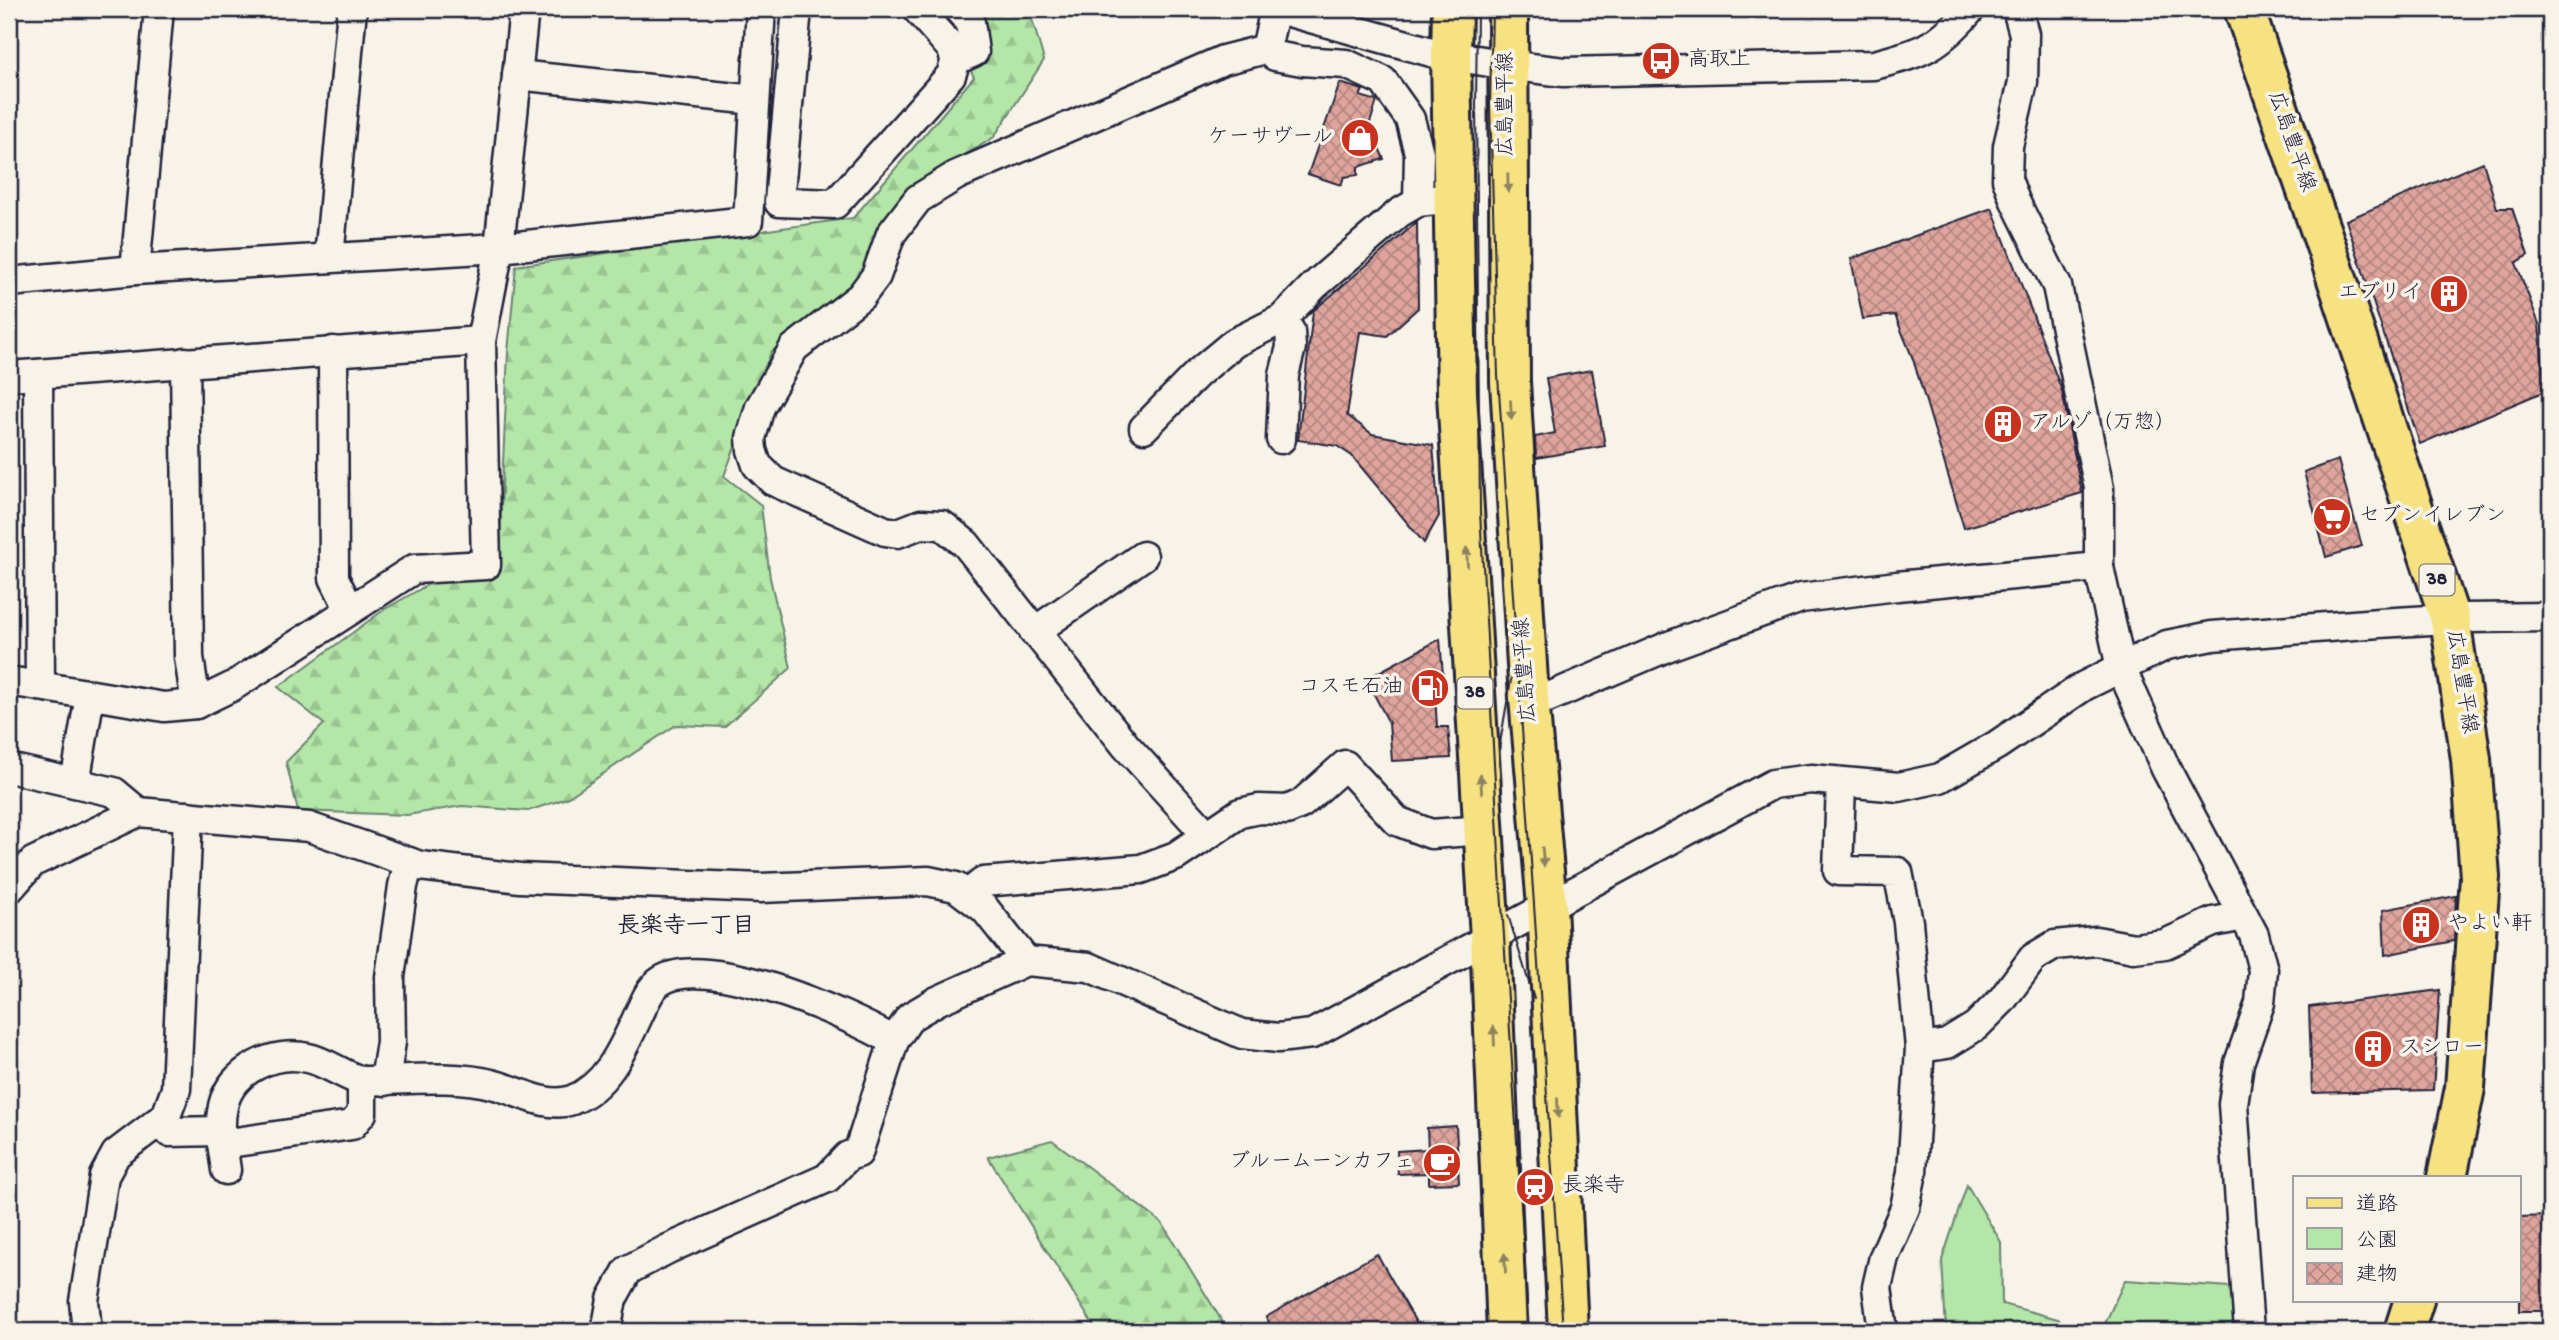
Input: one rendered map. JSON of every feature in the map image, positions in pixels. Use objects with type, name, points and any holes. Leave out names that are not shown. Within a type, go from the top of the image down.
[{"type":"main road","name":"38","points":[[1452,9],[1451,55],[1435,200],[1457,394],[1490,938],[1507,1331]]},
{"type":"main road","name":"広島豊平線","points":[[1508,9],[1510,382],[1528,698],[1547,906],[1568,1331]]},
{"type":"main road","name":"広島豊平線","points":[[2244,9],[2450,619],[2471,760],[2480,877],[2465,1088],[2448,1176]]},
{"type":"main road","points":[[2404,1331],[2413,1302]]},
{"type":"street","points":[[135,270],[159,9]]},
{"type":"street","points":[[329,258],[352,9]]},
{"type":"street","points":[[9,681],[164,707],[196,704],[233,686],[414,569],[486,565],[481,341],[499,248],[524,9]]},
{"type":"street","points":[[9,282],[135,270],[499,248],[748,221],[761,9]]},
{"type":"street","points":[[797,9],[779,202],[835,204],[951,75],[956,60],[951,48],[917,9]]},
{"type":"street","points":[[956,60],[974,52],[970,22],[958,9]]},
{"type":"street","points":[[1266,49],[1277,9],[1435,53],[1564,72],[1874,65],[1917,54],[1950,33],[1971,9]]},
{"type":"street","points":[[2017,9],[2024,34],[2023,82],[2008,146],[2007,179],[2057,286],[2099,488],[2099,567],[2120,668],[2166,769],[2254,935],[2263,970],[2260,1003],[2239,1063],[2233,1104],[2249,1331]]},
{"type":"street","points":[[1144,428],[1198,373],[1234,342],[1282,319],[1314,286],[1399,213],[1435,200],[1410,119],[1383,81],[1346,65],[1275,56],[1266,49]]},
{"type":"street","points":[[1207,835],[1126,746],[966,544],[942,526],[921,524],[898,533],[885,531],[773,481],[757,465],[751,438],[760,407],[794,348],[861,296],[876,276],[891,234],[918,199],[957,176],[1223,60],[1266,49]]},
{"type":"street","points":[[517,75],[755,100]]},
{"type":"street","points":[[1281,439],[1284,375],[1291,347],[1290,331],[1282,319]]},
{"type":"street","points":[[9,376],[481,341]]},
{"type":"street","points":[[333,351],[334,578],[350,610]]},
{"type":"street","points":[[185,362],[189,657],[196,704]]},
{"type":"street","points":[[37,374],[40,686]]},
{"type":"street","points":[[1034,632],[1143,556]]},
{"type":"street","points":[[1528,698],[1547,698],[1669,646],[1801,598],[2099,567]]},
{"type":"street","points":[[606,1331],[612,1300],[628,1270],[681,1243],[827,1178],[848,1156],[858,1153],[894,1041],[910,1017],[937,1001],[1026,961],[1089,967],[1242,1034],[1278,1038],[1312,1034],[1773,784],[1811,779],[1899,787],[1940,778],[1997,745],[2084,686],[2167,645],[2212,636],[2450,619],[2550,617]]},
{"type":"street","points":[[75,783],[90,695]]},
{"type":"street","points":[[967,895],[983,882],[1141,869],[1176,856],[1240,813],[1259,809],[1287,810],[1301,804],[1345,765],[1397,821],[1431,834],[1483,830]]},
{"type":"street","points":[[9,768],[114,792],[138,812]]},
{"type":"street","points":[[1841,783],[1839,871],[1898,872],[1908,922],[1920,1048],[1912,1172],[1905,1208],[1884,1257],[1877,1287],[1883,1331]]},
{"type":"street","points":[[9,889],[21,857],[138,812],[309,827],[420,866],[520,878],[761,888],[928,881],[956,887],[985,909],[1026,961]]},
{"type":"street","points":[[87,1331],[84,1301],[104,1176],[116,1154],[166,1116],[176,1089],[188,816]]},
{"type":"street","points":[[156,1123],[169,1132],[223,1148],[352,1125],[362,1113],[391,1042],[390,977],[402,886],[409,862]]},
{"type":"street","points":[[1920,1048],[1947,1044],[1976,1026],[2001,1000],[2033,958],[2055,945],[2096,942],[2134,948],[2165,944],[2213,922],[2244,916]]},
{"type":"street","points":[[223,1148],[223,1104],[232,1086],[255,1064],[282,1056],[309,1058],[347,1077],[374,1081],[466,1080],[494,1084],[545,1101],[571,1101],[594,1087],[617,1061],[647,998],[659,983],[676,975],[712,974],[792,993],[871,1027],[894,1041]]},
{"type":"green space","points":[[932,9],[1029,9],[1044,60],[994,137],[910,190],[857,283],[771,352],[724,476],[761,505],[770,578],[791,668],[724,727],[676,725],[567,798],[528,811],[462,806],[407,815],[298,811],[286,762],[324,724],[278,687],[385,609],[431,583],[498,576],[508,352],[516,266],[853,218],[974,77],[954,35]]},
{"type":"green space","points":[[1052,1140],[1162,1223],[1228,1331],[1097,1331],[988,1157]]},
{"type":"green space","points":[[1967,1185],[2001,1242],[2002,1304],[2058,1319],[2074,1331],[1946,1331],[1942,1260]]},
{"type":"green space","points":[[2125,1280],[2231,1287],[2238,1331],[2097,1331],[2103,1328]]},
{"type":"building","points":[[1340,83],[1363,90],[1360,96],[1377,101],[1369,126],[1384,159],[1358,167],[1358,175],[1344,177],[1341,185],[1308,174]]},
{"type":"building","name":"エブリイ","points":[[2483,162],[2497,208],[2512,208],[2528,255],[2516,263],[2539,324],[2545,391],[2420,444],[2346,220]]},
{"type":"building","name":"アルゾ（万惣）","points":[[1992,208],[2062,391],[2082,493],[1964,528],[1913,359],[1895,315],[1863,319],[1851,259]]},
{"type":"building","points":[[1417,222],[1418,308],[1387,336],[1360,332],[1347,415],[1372,434],[1433,445],[1439,516],[1424,543],[1352,456],[1337,446],[1298,440],[1313,311]]},
{"type":"building","points":[[1592,370],[1605,446],[1536,458],[1535,437],[1555,433],[1546,378]]},
{"type":"building","points":[[2338,460],[2362,546],[2326,557],[2304,472]]},
{"type":"building","points":[[1440,639],[1443,675],[1434,679],[1437,727],[1448,727],[1451,758],[1392,761],[1389,723],[1366,679]]},
{"type":"building","name":"やよい軒","points":[[2456,896],[2454,941],[2385,955],[2383,910]]},
{"type":"building","name":"スシロー","points":[[2440,990],[2433,1090],[2312,1093],[2309,1007]]},
{"type":"building","points":[[1456,1126],[1459,1183],[1429,1184],[1429,1173],[1398,1174],[1397,1151],[1428,1149],[1427,1128]]},
{"type":"building","points":[[2550,1216],[2550,1311],[2519,1311],[2520,1217]]},
{"type":"building","points":[[1377,1254],[1421,1331],[1274,1331],[1266,1317]]},
{"type":"tram line","points":[[1477,9],[1480,512],[1529,1331]]},
{"type":"tram line","points":[[1492,9],[1490,105],[1498,376],[1563,1331]]},
{"type":"tram line","points":[[1499,749],[1512,674]]},
{"type":"tram line","points":[[1508,915],[1534,999]]},
{"type":"place","name":"高取上","points":[[1661,61]]},
{"type":"place","name":"ケーサヴール","points":[[1360,138]]},
{"type":"place","name":"エブリイ","points":[[2449,294]]},
{"type":"place","name":"アルゾ（万惣）","points":[[2003,424]]},
{"type":"place","name":"セブンイレブン","points":[[2332,517]]},
{"type":"place","name":"コスモ石油","points":[[1430,688]]},
{"type":"place","name":"やよい軒","points":[[2421,925]]},
{"type":"place","name":"スシロー","points":[[2373,1049]]},
{"type":"place","name":"ブルームーンカフェ","points":[[1442,1163]]},
{"type":"place","name":"長楽寺","points":[[1535,1187]]},
{"type":"district","name":"長楽寺一丁目","points":[[686,927]]}]
